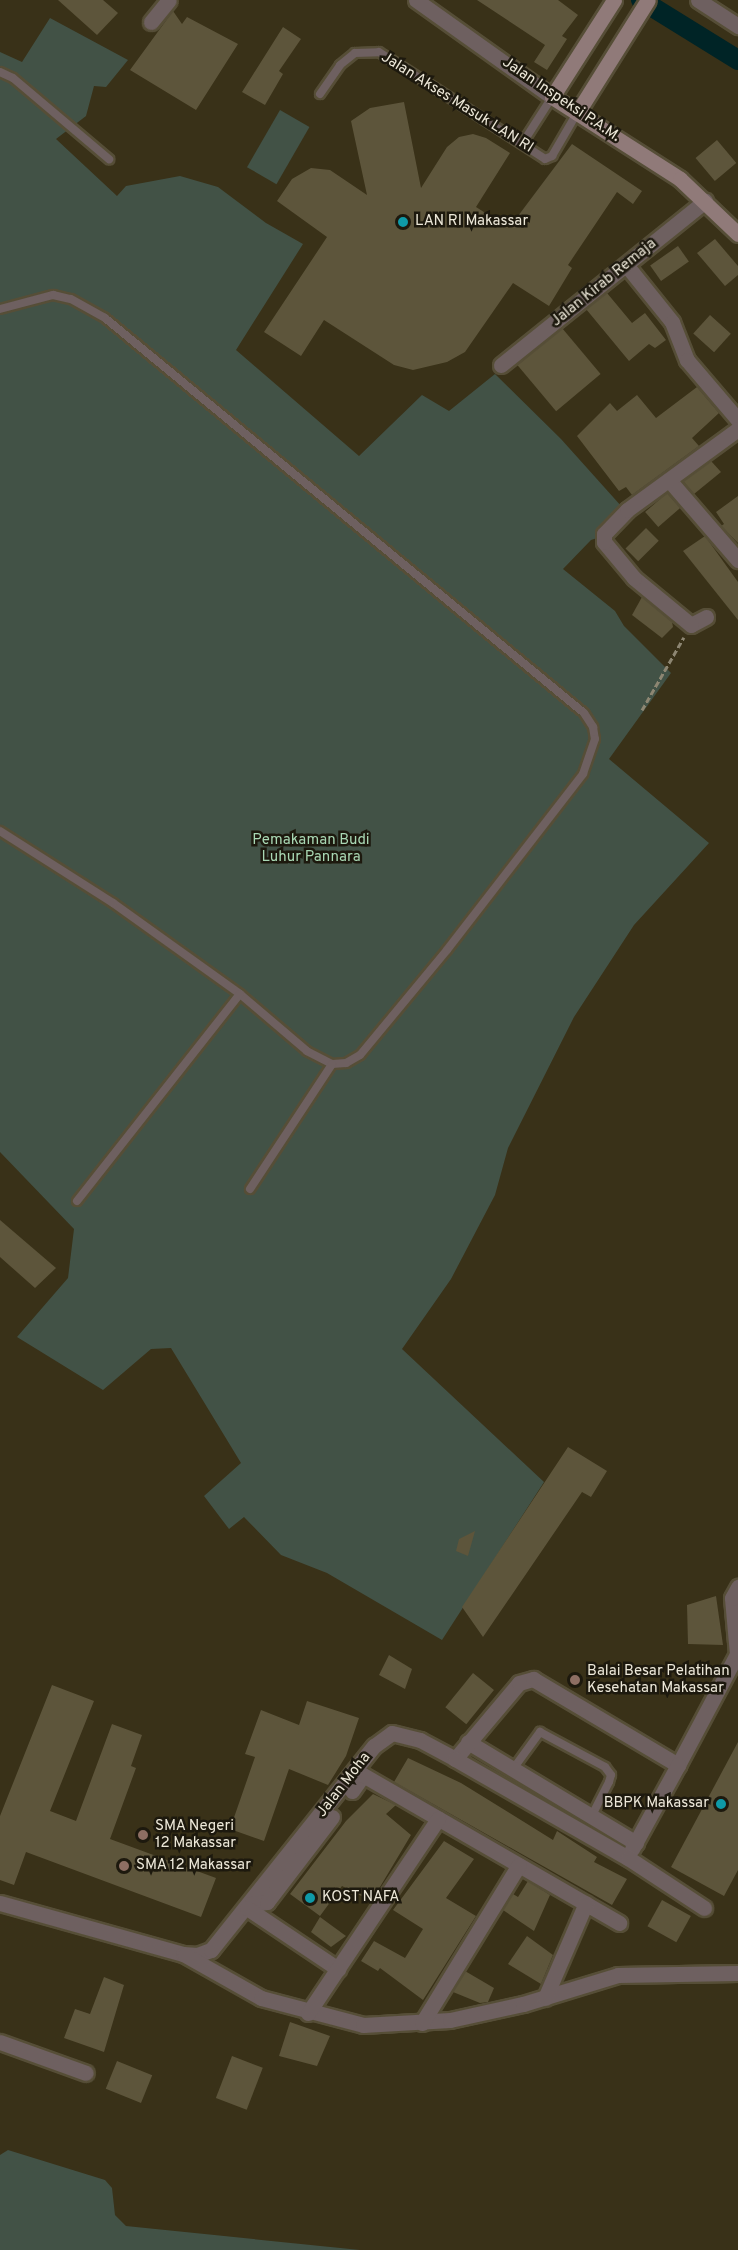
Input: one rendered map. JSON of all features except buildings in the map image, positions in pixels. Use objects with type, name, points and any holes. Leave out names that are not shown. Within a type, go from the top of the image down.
[{"type":"street","points":[[151,22],[169,0]]},
{"type":"street","name":"Jalan Inspeksi P.A.M.","points":[[417,0],[552,97],[657,163],[705,201],[738,234]]},
{"type":"street","points":[[552,97],[614,0]]},
{"type":"street","name":"Jalan Akses Masuk LAN RI","points":[[577,113],[648,0]]},
{"type":"street","points":[[698,0],[738,26]]},
{"type":"street","name":"Jalan Kirab Remaja","points":[[501,365],[705,201]]},
{"type":"street","points":[[627,266],[672,322],[687,360],[738,420]]},
{"type":"street","points":[[706,617],[691,625],[634,578],[604,542],[606,528],[738,429]]},
{"type":"street","points":[[669,480],[738,560]]},
{"type":"street","points":[[628,1858],[737,1654],[732,1598],[738,1587]]},
{"type":"street","points":[[454,1759],[519,1683],[533,1679],[678,1765]]},
{"type":"street","name":"Jalan Moha","points":[[0,1903],[183,1954],[197,1955],[211,1950],[249,1906],[383,1737],[403,1733],[454,1759],[628,1858],[704,1908]]},
{"type":"street","points":[[468,1742],[636,1843]]},
{"type":"street","points":[[249,1906],[267,1902],[363,1775],[619,1923]]},
{"type":"street","points":[[309,2013],[438,1818]]},
{"type":"street","points":[[422,2023],[519,1865]]},
{"type":"street","points":[[545,1998],[586,1903]]},
{"type":"street","points":[[249,1906],[338,1969]]},
{"type":"street","points":[[183,1954],[261,1998],[309,2013],[363,2025],[422,2023],[545,1998],[618,1975],[738,1973]]},
{"type":"street","points":[[0,2042],[86,2073]]},
{"type":"lane","name":"Jalan Akses Masuk LAN RI","points":[[320,94],[340,65],[355,53],[379,52],[545,159],[552,156],[577,113]]},
{"type":"lane","points":[[0,72],[14,78],[109,159]]},
{"type":"lane","points":[[522,144],[552,97]]},
{"type":"lane","points":[[0,309],[53,296],[71,299],[105,318],[584,713],[593,727],[595,739],[583,774],[454,941],[360,1055],[346,1063],[332,1064],[307,1051],[240,994],[113,903],[0,831]]},
{"type":"lane","points":[[77,1201],[240,994]]},
{"type":"lane","points":[[250,1189],[332,1064]]},
{"type":"lane","points":[[513,1768],[540,1732],[605,1767],[610,1775],[609,1782],[592,1816]]},
{"type":"path","points":[[642,710],[691,625]]},
{"type":"green space","name":"Pemakaman Budi Luhur Pannara","points":[[50,18],[128,60],[106,87],[94,86],[86,116],[56,139],[117,196],[126,186],[180,176],[218,187],[266,223],[303,244],[236,350],[359,456],[422,395],[449,411],[495,374],[561,439],[631,517],[619,531],[591,540],[563,569],[615,611],[624,626],[671,673],[609,759],[709,843],[634,925],[574,1017],[508,1148],[495,1195],[451,1279],[402,1349],[544,1482],[442,1640],[327,1573],[281,1555],[244,1517],[229,1529],[204,1496],[241,1463],[171,1348],[151,1349],[103,1390],[17,1337],[68,1278],[74,1229],[0,1152],[0,52],[22,62]]},
{"type":"green space","points":[[280,110],[309,127],[276,184],[247,167]]},
{"type":"green space","points":[[8,2150],[105,2180],[112,2188],[115,2215],[126,2226],[360,2250],[0,2250],[0,2155]]},
{"type":"waterway","points":[[641,0],[738,60]]},
{"type":"place","name":"LAN RI Makassar","points":[[403,222]]},
{"type":"place","name":"Balai Besar Pelatihan Kesehatan Makassar","points":[[575,1680]]},
{"type":"place","name":"BBPK Makassar","points":[[721,1804]]},
{"type":"place","name":"SMA Negeri 12 Makassar","points":[[143,1835]]},
{"type":"place","name":"SMA 12 Makassar","points":[[124,1866]]},
{"type":"place","name":"KOST NAFA","points":[[310,1898]]}]
